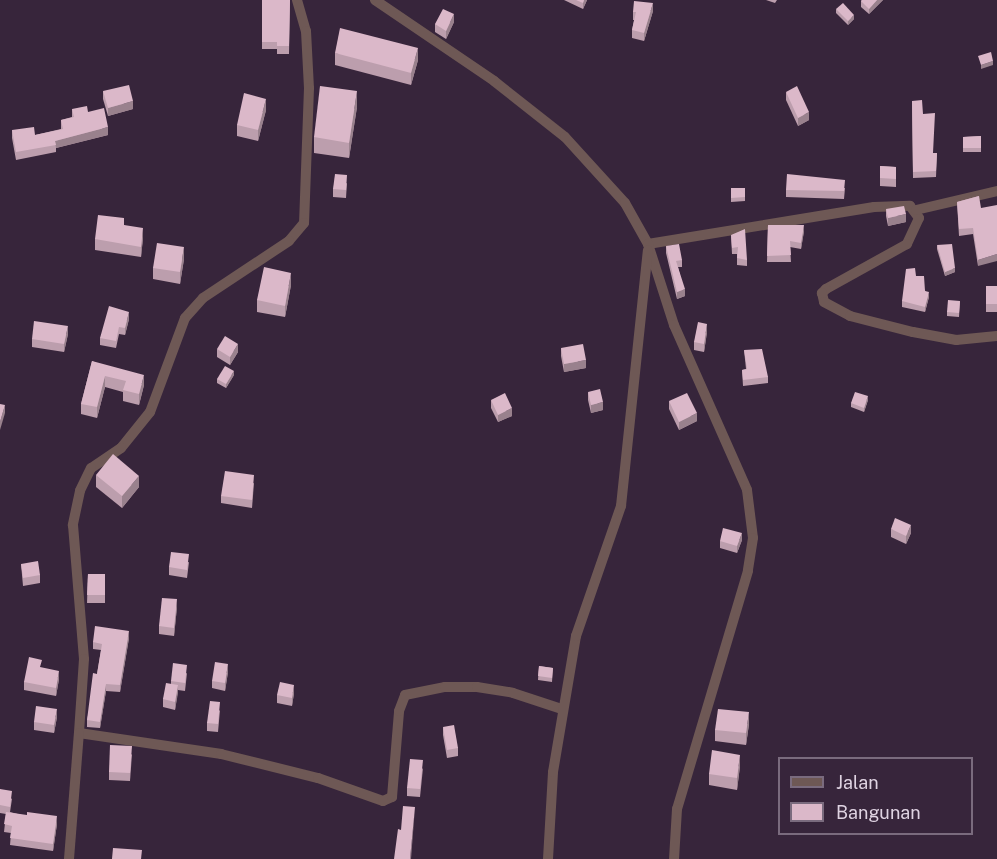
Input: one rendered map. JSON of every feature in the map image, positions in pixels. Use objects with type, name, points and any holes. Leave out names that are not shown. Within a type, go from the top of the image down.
[{"type":"street","points":[[69,859],[84,659],[73,525],[80,491],[91,468],[121,448],[150,412],[185,318],[203,298],[289,241],[304,223],[309,88],[306,31],[297,0]]},
{"type":"street","points":[[375,0],[494,81],[565,137],[625,203],[648,244],[674,325],[747,490],[753,538],[748,572],[677,809],[674,859]]},
{"type":"street","points":[[648,244],[874,207],[902,205],[916,210],[997,191]]},
{"type":"street","points":[[916,210],[919,218],[907,244],[826,289],[822,293],[824,302],[850,316],[913,332],[956,340],[997,336]]},
{"type":"street","points":[[548,859],[548,813],[562,709],[576,636],[621,506],[648,244]]},
{"type":"street","points":[[79,734],[221,754],[318,778],[388,801],[394,791],[399,711],[405,696],[445,687],[477,687],[562,709]]},
{"type":"building","points":[[262,0],[290,0],[289,46],[277,46],[277,42],[262,42]]},
{"type":"building","points":[[862,0],[877,0],[869,9]]},
{"type":"building","points":[[634,1],[653,3],[644,33],[632,30],[636,12],[633,12]]},
{"type":"building","points":[[843,3],[854,15],[848,21],[836,9]]},
{"type":"building","points":[[443,9],[454,14],[446,31],[435,24]]},
{"type":"building","points":[[340,28],[418,48],[411,73],[335,53]]},
{"type":"building","points":[[991,52],[993,61],[981,65],[978,56]]},
{"type":"building","points":[[129,85],[133,101],[108,108],[103,91]]},
{"type":"building","points":[[320,86],[357,91],[349,143],[314,137]]},
{"type":"building","points":[[797,86],[809,112],[798,118],[786,92]]},
{"type":"building","points":[[244,93],[266,99],[258,130],[237,125]]},
{"type":"building","points":[[922,100],[923,114],[935,113],[933,153],[937,153],[936,171],[913,172],[912,101]]},
{"type":"building","points":[[87,106],[88,112],[104,108],[108,127],[55,141],[56,145],[16,152],[12,130],[34,127],[35,135],[63,129],[61,120],[74,117],[72,109]]},
{"type":"building","points":[[981,136],[981,148],[963,148],[963,137]]},
{"type":"building","points":[[880,166],[896,167],[896,179],[880,178]]},
{"type":"building","points":[[335,174],[347,175],[346,190],[333,189]]},
{"type":"building","points":[[787,174],[845,180],[844,191],[786,190]]},
{"type":"building","points":[[731,188],[745,188],[745,197],[731,198]]},
{"type":"building","points":[[979,196],[981,208],[997,205],[997,254],[978,260],[973,228],[959,229],[957,202]]},
{"type":"building","points":[[904,206],[906,214],[888,218],[886,209]]},
{"type":"building","points":[[98,215],[124,218],[124,225],[143,228],[141,247],[95,239]]},
{"type":"building","points":[[768,225],[804,225],[801,243],[790,241],[791,255],[767,256]]},
{"type":"building","points":[[745,229],[747,260],[737,258],[738,247],[732,248],[731,235]]},
{"type":"building","points":[[157,243],[184,247],[180,272],[153,268]]},
{"type":"building","points":[[679,244],[682,260],[676,261],[685,289],[677,292],[666,246]]},
{"type":"building","points":[[952,244],[955,268],[945,272],[937,245]]},
{"type":"building","points":[[264,267],[291,273],[285,306],[257,300]]},
{"type":"building","points":[[915,268],[916,276],[924,276],[925,291],[929,292],[925,307],[902,301],[906,269]]},
{"type":"building","points":[[986,286],[997,286],[997,304],[986,304]]},
{"type":"building","points":[[948,300],[960,301],[959,313],[947,312]]},
{"type":"building","points":[[109,306],[129,312],[125,328],[119,327],[116,341],[100,338]]},
{"type":"building","points":[[34,321],[68,326],[64,344],[32,339]]},
{"type":"building","points":[[698,322],[707,324],[704,344],[694,342]]},
{"type":"building","points":[[225,336],[238,344],[230,357],[217,349]]},
{"type":"building","points":[[583,344],[586,360],[564,364],[561,348]]},
{"type":"building","points":[[762,349],[768,377],[743,380],[742,370],[747,369],[744,350]]},
{"type":"building","points":[[92,361],[144,375],[139,394],[123,390],[126,381],[105,376],[97,407],[81,404]]},
{"type":"building","points":[[225,366],[234,371],[226,384],[217,379]]},
{"type":"building","points":[[600,389],[603,402],[591,405],[588,392]]},
{"type":"building","points":[[855,392],[868,396],[864,408],[851,403]]},
{"type":"building","points":[[505,393],[512,408],[498,415],[491,400]]},
{"type":"building","points":[[687,393],[697,413],[679,422],[669,401]]},
{"type":"building","points":[[0,404],[5,405],[0,422]]},
{"type":"building","points":[[113,454],[139,476],[122,496],[96,475]]},
{"type":"building","points":[[225,471],[254,475],[252,500],[221,496]]},
{"type":"building","points":[[895,518],[911,525],[906,536],[891,529]]},
{"type":"building","points":[[723,528],[742,533],[737,546],[720,541]]},
{"type":"building","points":[[171,552],[189,554],[187,570],[169,567]]},
{"type":"building","points":[[38,561],[40,575],[23,578],[21,564]]},
{"type":"building","points":[[88,574],[105,574],[105,595],[87,595]]},
{"type":"building","points":[[162,598],[177,599],[174,628],[159,626]]},
{"type":"building","points":[[95,626],[129,631],[120,685],[106,684],[100,722],[87,720],[93,673],[97,674],[102,644],[93,642]]},
{"type":"building","points":[[29,657],[42,660],[40,667],[59,671],[56,688],[24,682]]},
{"type":"building","points":[[215,662],[228,664],[225,683],[212,681]]},
{"type":"building","points":[[173,663],[187,665],[185,683],[171,681]]},
{"type":"building","points":[[539,666],[553,668],[552,678],[538,676]]},
{"type":"building","points":[[280,682],[294,685],[292,698],[277,695]]},
{"type":"building","points":[[166,683],[178,685],[175,702],[163,699]]},
{"type":"building","points":[[210,701],[220,702],[218,724],[207,723]]},
{"type":"building","points":[[36,706],[57,709],[54,725],[34,722]]},
{"type":"building","points":[[718,709],[749,712],[746,733],[715,730]]},
{"type":"building","points":[[454,725],[458,748],[447,750],[443,727]]},
{"type":"building","points":[[110,745],[132,746],[130,773],[109,772]]},
{"type":"building","points":[[712,750],[740,755],[737,778],[709,774]]},
{"type":"building","points":[[410,759],[423,760],[420,789],[407,788]]},
{"type":"building","points":[[0,789],[12,791],[10,807],[0,805]]},
{"type":"building","points":[[403,806],[415,807],[410,859],[394,859],[398,829],[401,830]]},
{"type":"building","points":[[6,812],[57,816],[53,844],[10,838],[12,826],[4,824]]},
{"type":"building","points":[[113,848],[142,850],[141,859],[112,859]]}]
